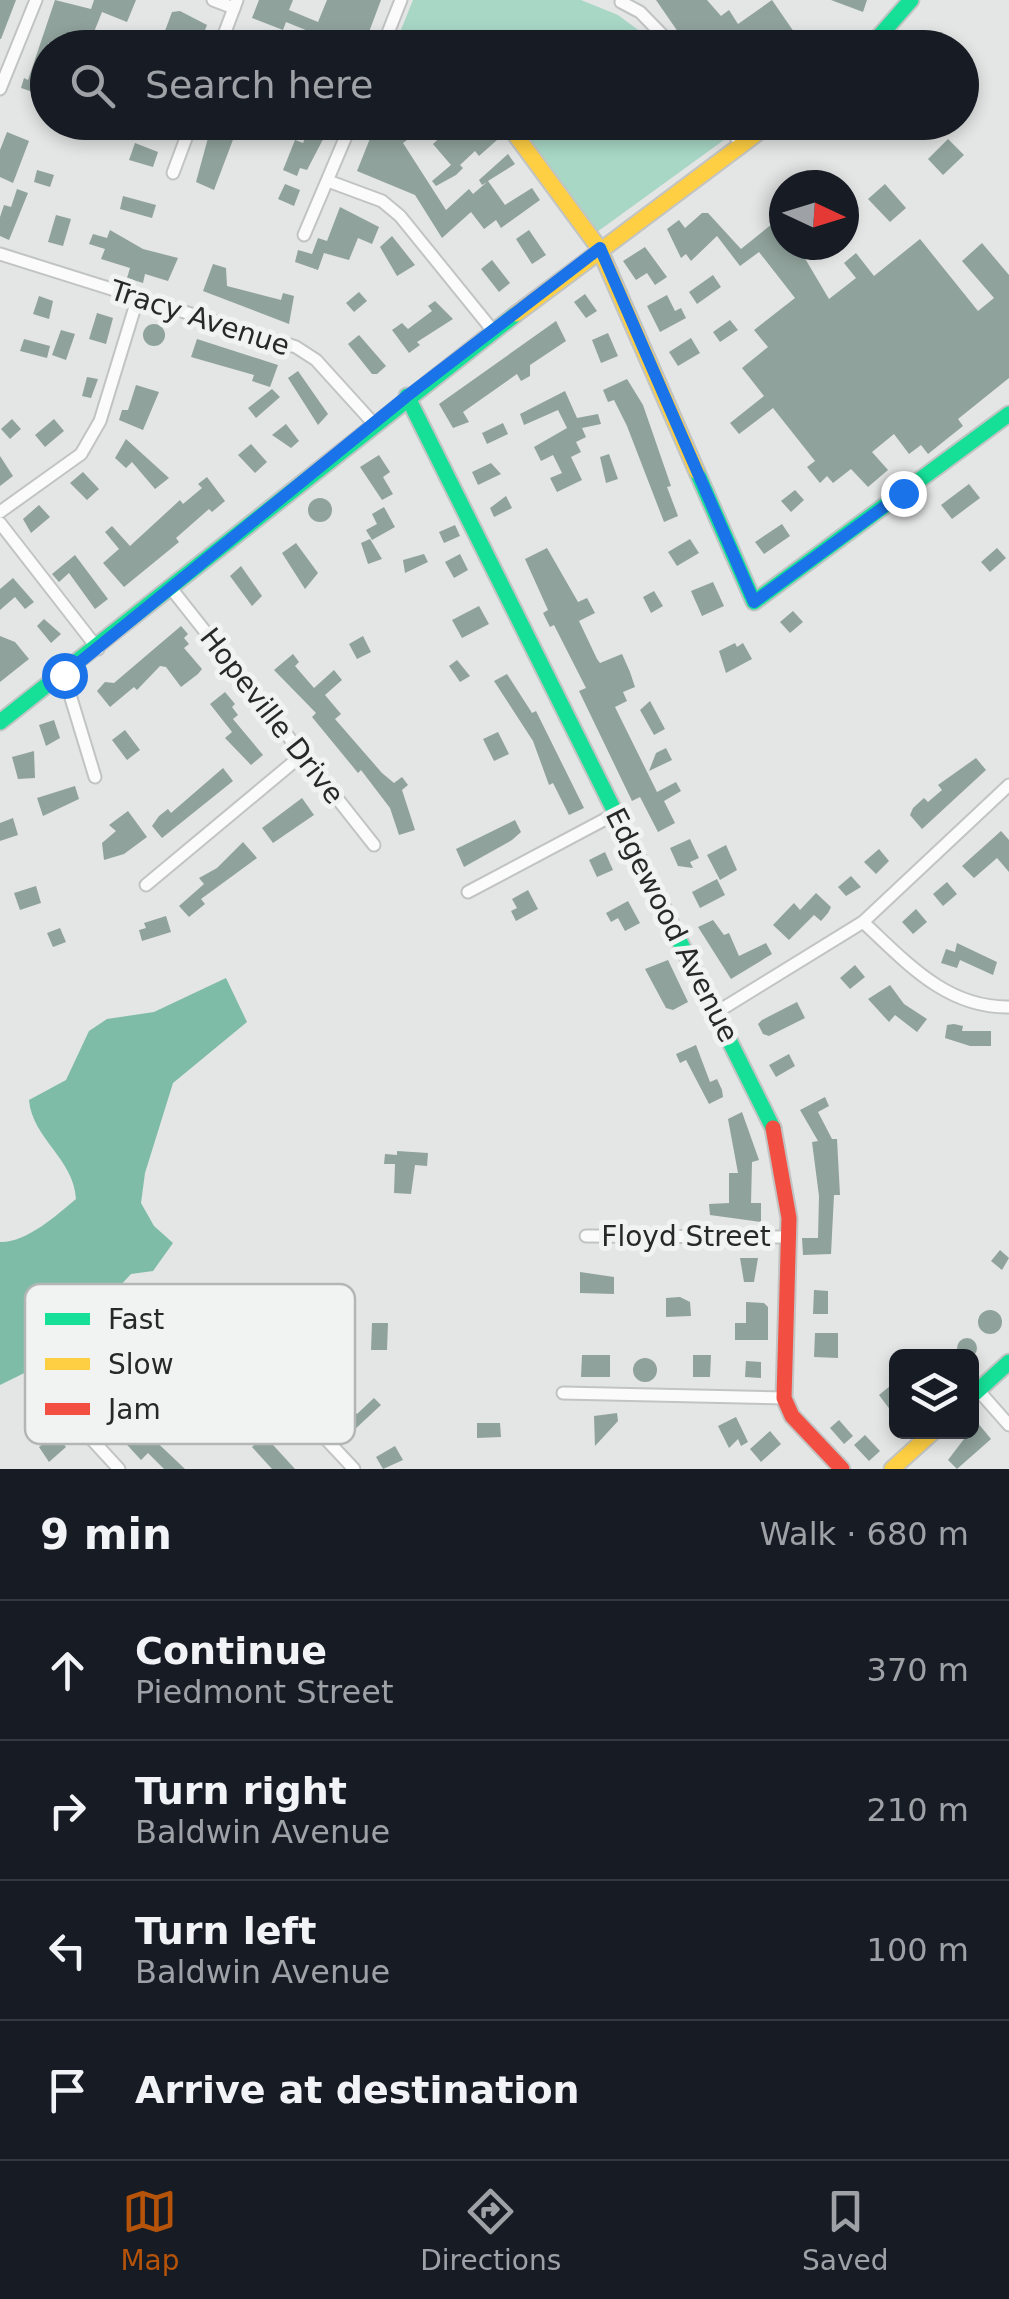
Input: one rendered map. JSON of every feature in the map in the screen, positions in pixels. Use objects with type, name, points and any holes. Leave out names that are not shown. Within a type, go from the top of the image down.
[{"type":"street","points":[[0,89],[36,0]]},
{"type":"street","points":[[212,0],[235,4],[226,30]]},
{"type":"street","points":[[389,30],[401,0]]},
{"type":"street","points":[[885,30],[911,0]]},
{"type":"street","points":[[622,2],[640,12],[658,30]]},
{"type":"street","points":[[173,173],[185,140]]},
{"type":"street","points":[[304,235],[345,140]]},
{"type":"street","points":[[519,140],[600,248],[754,602],[830,550],[956,448],[1009,414]]},
{"type":"street","points":[[738,140],[741,145]]},
{"type":"street","points":[[0,722],[98,649],[407,396],[748,140]]},
{"type":"street","points":[[328,181],[382,201],[400,216],[494,332]]},
{"type":"street","name":"Tracy Avenue","points":[[0,254],[296,347],[316,360],[374,424]]},
{"type":"street","points":[[0,512],[81,454],[100,421],[138,297]]},
{"type":"street","name":"Edgewood Avenue","points":[[407,396],[718,1012],[780,1146],[786,1236],[784,1398]]},
{"type":"street","points":[[0,523],[98,649]]},
{"type":"street","name":"Hopeville Drive","points":[[170,587],[374,846]]},
{"type":"street","points":[[64,675],[94,776]]},
{"type":"street","points":[[146,886],[302,755]]},
{"type":"street","points":[[718,1012],[863,922],[1009,785]]},
{"type":"street","points":[[468,892],[615,814]]},
{"type":"street","points":[[863,922],[936,987],[973,1004],[1009,1006]]},
{"type":"street","name":"Floyd Street","points":[[586,1236],[786,1236]]},
{"type":"street","points":[[979,1389],[1009,1362]]},
{"type":"street","points":[[562,1393],[784,1398],[792,1416],[842,1469]]},
{"type":"street","points":[[979,1398],[1009,1425]]},
{"type":"street","points":[[892,1469],[924,1439]]},
{"type":"street","points":[[96,1444],[119,1469]]},
{"type":"street","points":[[331,1444],[354,1469]]},
{"type":"shaded area","points":[[413,0],[581,0],[618,15],[638,30],[401,30]]},
{"type":"shaded area","points":[[529,140],[724,140],[597,232]]},
{"type":"shaded area","points":[[226,978],[247,1022],[173,1083],[145,1173],[141,1203],[154,1226],[173,1243],[153,1271],[131,1274],[122,1284],[25,1284],[25,1373],[0,1385],[0,1242],[30,1233],[76,1199],[68,1172],[37,1126],[29,1100],[66,1080],[89,1031],[107,1019],[154,1012]]},
{"type":"building","points":[[0,0],[16,0],[1,39],[0,39]]},
{"type":"building","points":[[55,0],[91,9],[94,0],[136,0],[127,22],[102,12],[95,30],[45,30]]},
{"type":"building","points":[[259,0],[293,0],[289,10],[318,22],[327,0],[381,0],[370,30],[306,30],[286,22],[283,30],[252,18]]},
{"type":"building","points":[[656,0],[707,0],[721,16],[729,10],[738,24],[772,0],[793,30],[677,30]]},
{"type":"building","points":[[831,0],[867,0],[863,12]]},
{"type":"building","points":[[180,11],[207,25],[205,30],[165,30],[172,12]]},
{"type":"building","points":[[30,74],[30,91],[21,88],[24,78],[28,80]]},
{"type":"building","points":[[7,132],[29,141],[13,183],[0,177],[0,150]]},
{"type":"building","points":[[207,140],[233,140],[214,190],[196,182]]},
{"type":"building","points":[[295,140],[323,140],[307,170],[300,168],[297,176],[283,170]]},
{"type":"building","points":[[369,140],[407,140],[403,143],[446,210],[469,189],[473,194],[487,182],[482,185],[479,180],[508,154],[515,164],[488,181],[505,205],[532,188],[540,200],[501,228],[496,220],[484,229],[471,212],[442,238],[415,195],[357,171]]},
{"type":"building","points":[[437,140],[497,140],[479,156],[475,151],[460,165],[463,168],[456,175],[436,186],[432,181],[451,165],[433,144]]},
{"type":"building","points":[[947,140],[964,155],[943,175],[928,159]]},
{"type":"building","points":[[135,143],[158,152],[153,167],[129,160]]},
{"type":"building","points":[[37,170],[54,175],[50,187],[34,182]]},
{"type":"building","points":[[285,184],[300,190],[294,206],[278,199]]},
{"type":"building","points":[[885,184],[906,208],[890,222],[868,199]]},
{"type":"building","points":[[17,189],[28,193],[9,240],[0,236],[0,217],[4,205],[11,207]]},
{"type":"building","points":[[123,196],[156,205],[152,218],[120,209]]},
{"type":"building","points":[[340,207],[379,227],[372,244],[358,238],[349,260],[324,253],[318,270],[295,262],[298,250],[312,254],[318,238],[327,241]]},
{"type":"building","points":[[702,213],[708,213],[741,249],[769,226],[769,260],[806,260],[829,299],[856,278],[844,263],[848,260],[859,260],[859,257],[874,276],[920,239],[978,311],[994,298],[962,261],[982,243],[1009,275],[1009,378],[958,419],[963,426],[928,454],[921,445],[909,454],[894,434],[872,452],[888,470],[868,487],[851,469],[833,483],[827,476],[820,483],[807,467],[815,461],[773,408],[739,434],[730,423],[764,396],[742,368],[768,347],[754,330],[795,298],[759,252],[740,266],[717,236],[691,261],[686,254],[681,258],[667,229],[679,220],[685,228]]},
{"type":"building","points":[[56,215],[71,219],[63,246],[48,242]]},
{"type":"building","points":[[110,230],[143,249],[178,258],[168,281],[145,274],[143,283],[127,278],[130,268],[101,259],[105,249],[89,244],[93,234],[107,238]]},
{"type":"building","points":[[529,230],[546,255],[532,264],[516,239]]},
{"type":"building","points":[[392,236],[415,265],[397,276],[380,247]]},
{"type":"building","points":[[645,247],[667,277],[655,285],[647,273],[636,280],[623,261]]},
{"type":"building","points":[[492,260],[510,283],[499,292],[481,269]]},
{"type":"building","points":[[213,264],[226,268],[227,286],[281,300],[283,293],[294,296],[289,324],[203,291]]},
{"type":"building","points":[[713,275],[721,287],[697,304],[689,292]]},
{"type":"building","points":[[359,292],[367,301],[354,312],[346,303]]},
{"type":"building","points":[[585,294],[597,311],[586,318],[574,302]]},
{"type":"building","points":[[667,295],[675,311],[681,308],[686,318],[660,332],[647,306]]},
{"type":"building","points":[[39,296],[53,301],[49,319],[33,314]]},
{"type":"building","points":[[435,301],[453,319],[417,342],[420,345],[409,353],[392,330],[402,323],[408,329],[432,311],[428,306]]},
{"type":"building","points":[[97,313],[113,318],[106,344],[89,339]]},
{"type":"building","points":[[730,320],[738,330],[720,342],[713,332]]},
{"type":"building","points":[[556,321],[566,341],[530,365],[530,376],[521,381],[517,374],[463,412],[469,422],[453,428],[439,404]]},
{"type":"building","points":[[154,324],[162,327],[162,343],[154,346],[146,343],[143,335],[146,327]]},
{"type":"building","points":[[61,330],[75,334],[66,360],[52,355]]},
{"type":"building","points":[[608,333],[618,356],[601,363],[592,340]]},
{"type":"building","points":[[359,335],[386,366],[377,374],[372,374],[348,344]]},
{"type":"building","points":[[691,338],[700,353],[678,366],[669,352]]},
{"type":"building","points":[[24,339],[50,346],[47,358],[20,351]]},
{"type":"building","points":[[197,339],[278,365],[270,387],[252,381],[254,375],[191,357]]},
{"type":"building","points":[[298,371],[328,414],[318,425],[288,378]]},
{"type":"building","points":[[87,377],[98,379],[91,398],[82,396]]},
{"type":"building","points":[[627,379],[643,405],[671,486],[667,487],[678,516],[664,522],[627,426],[614,400],[608,402],[603,390]]},
{"type":"building","points":[[136,385],[159,392],[143,430],[119,420],[122,410],[128,410]]},
{"type":"building","points":[[272,389],[280,397],[256,418],[248,408]]},
{"type":"building","points":[[565,391],[577,418],[598,414],[601,424],[582,428],[586,437],[576,442],[581,452],[571,457],[582,480],[557,492],[550,478],[562,473],[553,455],[541,461],[534,447],[567,428],[558,410],[524,425],[520,414]]},
{"type":"building","points":[[12,419],[21,429],[10,439],[1,429]]},
{"type":"building","points":[[54,419],[64,431],[45,447],[35,435]]},
{"type":"building","points":[[503,423],[508,434],[487,444],[482,433]]},
{"type":"building","points":[[286,424],[299,441],[291,448],[272,435]]},
{"type":"building","points":[[126,439],[169,478],[155,489],[132,462],[126,468],[115,458]]},
{"type":"building","points":[[251,444],[267,462],[255,473],[238,455]]},
{"type":"building","points":[[609,454],[618,479],[606,483],[600,457]]},
{"type":"building","points":[[379,455],[390,472],[383,477],[393,494],[382,500],[360,467]]},
{"type":"building","points":[[0,456],[13,476],[0,486]]},
{"type":"building","points":[[491,463],[501,474],[478,485],[472,472]]},
{"type":"building","points":[[83,472],[99,489],[87,500],[70,483]]},
{"type":"building","points":[[207,477],[225,501],[212,512],[209,509],[176,538],[179,542],[124,587],[103,563],[119,549],[105,532],[112,526],[130,546],[180,500],[183,504],[202,488],[198,484]]},
{"type":"building","points":[[969,484],[980,498],[952,519],[941,505]]},
{"type":"building","points":[[795,490],[804,500],[791,512],[781,501]]},
{"type":"building","points":[[506,496],[512,508],[494,517],[490,508]]},
{"type":"building","points":[[320,498],[329,501],[329,519],[320,522],[311,519],[308,510],[311,501]]},
{"type":"building","points":[[39,505],[50,517],[31,533],[23,519]]},
{"type":"building","points":[[384,507],[395,527],[372,540],[366,530],[377,524],[372,514]]},
{"type":"building","points":[[782,524],[790,536],[764,554],[755,542]]},
{"type":"building","points":[[455,525],[460,536],[444,543],[439,532]]},
{"type":"building","points":[[370,539],[382,559],[368,564],[361,543]]},
{"type":"building","points":[[690,539],[699,553],[677,566],[668,552]]},
{"type":"building","points":[[296,543],[318,573],[305,589],[282,553]]},
{"type":"building","points":[[547,548],[578,602],[587,598],[595,613],[579,621],[597,659],[600,663],[622,654],[635,687],[623,692],[627,701],[615,707],[657,792],[676,782],[681,791],[664,801],[675,823],[658,832],[640,797],[632,801],[579,691],[586,688],[554,625],[550,627],[543,613],[548,610],[525,559]]},
{"type":"building","points":[[997,548],[1006,558],[990,572],[981,562]]},
{"type":"building","points":[[424,554],[428,562],[405,573],[403,560]]},
{"type":"building","points":[[460,554],[468,570],[454,578],[445,562]]},
{"type":"building","points":[[75,555],[108,599],[95,609],[69,573],[59,582],[52,574]]},
{"type":"building","points":[[241,566],[262,596],[252,606],[230,576]]},
{"type":"building","points":[[13,578],[34,602],[25,609],[15,597],[0,610],[0,589]]},
{"type":"building","points":[[713,582],[724,606],[702,616],[691,591]]},
{"type":"building","points":[[654,591],[663,606],[651,613],[643,597]]},
{"type":"building","points":[[479,606],[489,624],[462,638],[452,620]]},
{"type":"building","points":[[793,611],[803,622],[790,633],[780,622]]},
{"type":"building","points":[[44,619],[61,634],[51,643],[37,626]]},
{"type":"building","points":[[181,626],[188,634],[184,638],[189,644],[184,648],[202,669],[198,674],[181,687],[166,667],[160,666],[137,690],[134,687],[110,707],[97,691],[105,682],[114,683]]},
{"type":"building","points":[[0,636],[15,642],[29,659],[0,682]]},
{"type":"building","points":[[363,636],[371,652],[357,659],[349,644]]},
{"type":"building","points":[[735,643],[737,647],[743,643],[752,659],[726,673],[719,651]]},
{"type":"building","points":[[293,654],[299,662],[295,666],[314,688],[334,670],[342,680],[325,695],[341,714],[335,719],[382,773],[394,783],[402,777],[408,785],[402,790],[415,830],[399,835],[390,808],[312,717],[316,713],[274,670]]},
{"type":"building","points":[[457,660],[470,676],[460,682],[449,666]]},
{"type":"building","points":[[507,674],[532,713],[536,711],[584,808],[569,815],[553,783],[549,785],[533,741],[494,681]]},
{"type":"building","points":[[225,692],[235,704],[232,707],[238,715],[233,719],[263,755],[251,765],[225,738],[232,732],[210,704]]},
{"type":"building","points":[[650,701],[665,729],[654,735],[640,710]]},
{"type":"building","points":[[54,720],[60,738],[46,746],[39,725]]},
{"type":"building","points":[[125,730],[140,750],[127,760],[112,740]]},
{"type":"building","points":[[498,732],[509,754],[494,761],[483,739]]},
{"type":"building","points":[[666,748],[672,760],[649,771],[656,753]]},
{"type":"building","points":[[34,751],[35,778],[18,779],[12,757]]},
{"type":"building","points":[[976,758],[986,770],[922,829],[910,815],[913,808],[924,798],[928,802],[942,790],[938,785]]},
{"type":"building","points":[[223,768],[233,781],[162,838],[152,826],[159,816],[168,809],[171,813]]},
{"type":"building","points":[[75,786],[79,799],[43,816],[37,798]]},
{"type":"building","points":[[302,798],[314,815],[273,843],[262,828]]},
{"type":"building","points":[[128,811],[147,837],[124,854],[104,860],[102,843],[116,831],[109,825]]},
{"type":"building","points":[[13,818],[18,835],[0,841],[0,823]]},
{"type":"building","points":[[515,820],[521,832],[464,867],[456,849]]},
{"type":"building","points":[[1001,831],[1009,840],[1009,872],[997,858],[974,878],[962,866]]},
{"type":"building","points":[[690,839],[699,858],[690,862],[693,868],[678,866],[670,848]]},
{"type":"building","points":[[243,842],[257,858],[201,899],[205,904],[189,917],[179,906],[204,884],[199,878],[217,868]]},
{"type":"building","points":[[726,845],[737,870],[720,880],[707,855]]},
{"type":"building","points":[[879,849],[889,861],[876,874],[864,862]]},
{"type":"building","points":[[605,852],[613,870],[597,877],[589,860]]},
{"type":"building","points":[[851,876],[861,887],[846,896],[838,887]]},
{"type":"building","points":[[717,879],[725,895],[700,908],[692,892]]},
{"type":"building","points":[[947,882],[957,894],[943,906],[933,894]]},
{"type":"building","points":[[36,886],[41,903],[20,910],[14,893]]},
{"type":"building","points":[[528,890],[538,909],[516,921],[511,911],[517,908],[512,899]]},
{"type":"building","points":[[816,893],[831,907],[828,913],[821,921],[814,915],[789,940],[773,925],[794,903],[800,910]]},
{"type":"building","points":[[628,901],[640,923],[625,931],[618,918],[611,922],[606,913]]},
{"type":"building","points":[[916,909],[927,922],[913,934],[902,922]]},
{"type":"building","points":[[166,916],[171,932],[142,941],[139,930],[146,928],[144,923]]},
{"type":"building","points":[[713,920],[724,935],[729,933],[739,956],[766,943],[772,954],[731,979],[698,927]]},
{"type":"building","points":[[60,928],[66,942],[53,947],[47,933]]},
{"type":"building","points":[[957,943],[997,962],[993,975],[960,960],[957,968],[941,963],[946,949],[955,952]]},
{"type":"building","points":[[668,960],[688,1002],[673,1010],[666,1008],[645,969]]},
{"type":"building","points":[[855,965],[865,977],[850,989],[840,978]]},
{"type":"building","points":[[890,985],[904,1004],[927,1019],[917,1032],[895,1015],[889,1022],[868,999]]},
{"type":"building","points":[[797,1002],[805,1018],[769,1036],[763,1034],[758,1024],[762,1020]]},
{"type":"building","points":[[947,1025],[963,1026],[962,1031],[991,1031],[991,1046],[970,1046],[945,1038]]},
{"type":"building","points":[[696,1045],[710,1082],[717,1079],[722,1090],[723,1097],[709,1104],[686,1060],[680,1063],[676,1054]]},
{"type":"building","points":[[789,1054],[795,1066],[776,1077],[769,1065]]},
{"type":"building","points":[[825,1097],[829,1106],[818,1112],[832,1139],[837,1139],[840,1195],[834,1195],[831,1254],[803,1255],[802,1238],[818,1238],[819,1196],[812,1142],[818,1141],[800,1110]]},
{"type":"building","points":[[742,1112],[759,1160],[752,1162],[751,1203],[761,1203],[761,1222],[710,1215],[709,1204],[729,1203],[729,1173],[738,1173],[728,1119]]},
{"type":"building","points":[[397,1151],[428,1153],[427,1166],[415,1165],[411,1194],[394,1193],[395,1164],[384,1164],[385,1154],[397,1155]]},
{"type":"building","points":[[1000,1250],[1009,1258],[1002,1270],[991,1261]]},
{"type":"building","points":[[740,1258],[758,1258],[754,1282],[744,1282]]},
{"type":"building","points":[[580,1272],[614,1277],[614,1294],[580,1293]]},
{"type":"building","points":[[814,1290],[828,1291],[828,1314],[813,1314]]},
{"type":"building","points":[[680,1297],[690,1302],[691,1316],[666,1317],[666,1298]]},
{"type":"building","points":[[746,1302],[764,1303],[768,1307],[768,1340],[735,1340],[735,1323],[746,1323]]},
{"type":"building","points":[[990,1310],[1002,1322],[990,1334],[978,1322]]},
{"type":"building","points":[[372,1323],[388,1323],[387,1350],[371,1350]]},
{"type":"building","points":[[815,1333],[838,1333],[838,1358],[814,1357]]},
{"type":"building","points":[[967,1338],[977,1349],[957,1348]]},
{"type":"building","points":[[582,1355],[610,1355],[610,1377],[581,1377]]},
{"type":"building","points":[[693,1355],[711,1355],[710,1377],[693,1377]]},
{"type":"building","points":[[645,1358],[657,1370],[645,1382],[633,1370]]},
{"type":"building","points":[[746,1361],[761,1362],[761,1378],[745,1377]]},
{"type":"building","points":[[889,1387],[889,1408],[879,1395]]},
{"type":"building","points":[[374,1398],[381,1405],[355,1429],[355,1412]]},
{"type":"building","points":[[617,1413],[618,1421],[595,1446],[594,1416]]},
{"type":"building","points":[[736,1417],[748,1442],[741,1446],[738,1439],[729,1448],[718,1426]]},
{"type":"building","points":[[839,1420],[853,1436],[844,1444],[830,1428]]},
{"type":"building","points":[[477,1423],[500,1423],[501,1437],[477,1438]]},
{"type":"building","points":[[979,1424],[991,1439],[957,1469],[948,1460],[964,1439],[979,1439]]},
{"type":"building","points":[[770,1431],[781,1444],[761,1462],[750,1449]]},
{"type":"building","points":[[865,1435],[880,1451],[869,1461],[854,1445]]},
{"type":"building","points":[[63,1444],[66,1447],[49,1462],[39,1447]]},
{"type":"building","points":[[126,1444],[159,1444],[185,1469],[164,1469],[148,1453],[141,1460]]},
{"type":"building","points":[[272,1444],[295,1469],[272,1469],[252,1447]]},
{"type":"building","points":[[395,1446],[403,1460],[383,1469],[376,1457]]},
{"type":"traffic: fast","points":[[885,30],[911,0]]},
{"type":"traffic: fast","points":[[0,722],[516,314]]},
{"type":"traffic: fast","points":[[407,396],[773,1128]]},
{"type":"traffic: fast","points":[[697,472],[754,602],[1009,414]]},
{"type":"traffic: fast","points":[[979,1390],[1009,1362]]},
{"type":"traffic: slow","points":[[519,140],[599,248],[697,472]]},
{"type":"traffic: slow","points":[[516,314],[748,140]]},
{"type":"traffic: slow","points":[[892,1469],[925,1439]]},
{"type":"traffic: jam","points":[[773,1128],[789,1218],[784,1398],[792,1416],[842,1469]]},
{"type":"route","points":[[64,675],[407,396],[600,248],[754,602],[903,493]]}]
